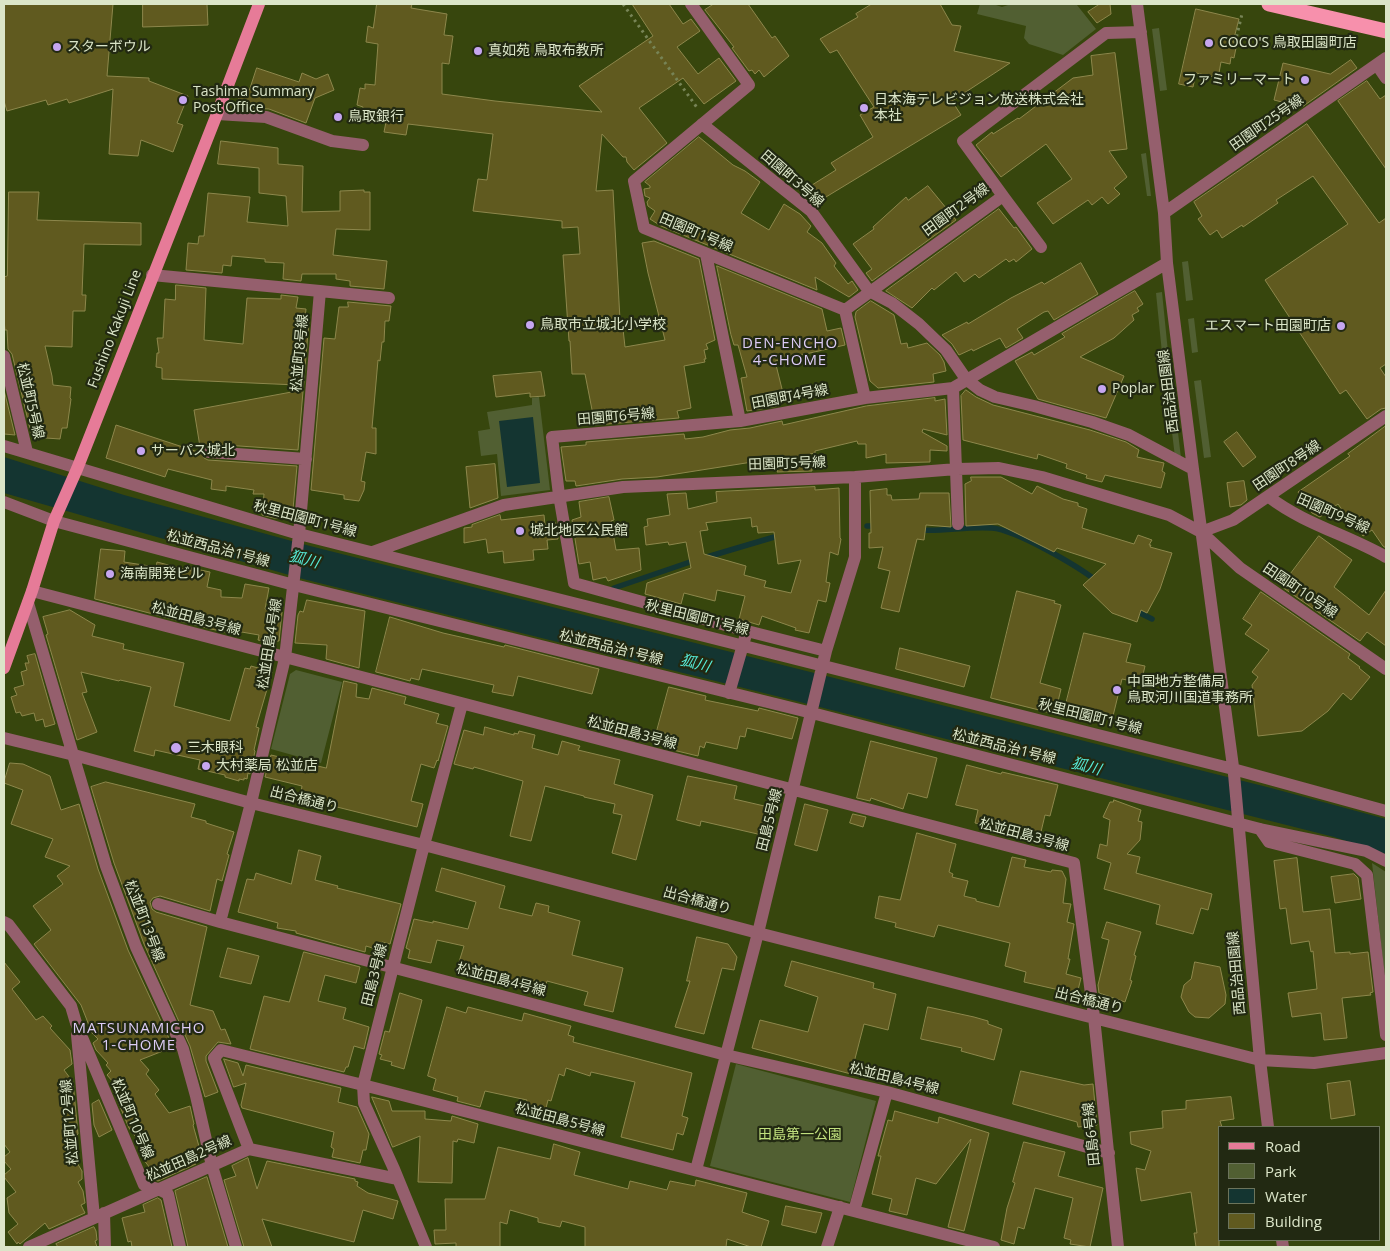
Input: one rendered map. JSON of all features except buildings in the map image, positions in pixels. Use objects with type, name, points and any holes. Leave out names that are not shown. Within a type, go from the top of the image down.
[{"type":"highway","points":[[1268,4],[1386,31]]},
{"type":"main road","name":"Fushino Kakuji Line","points":[[4,668],[30,597],[56,516],[259,4]]},
{"type":"street","name":"田園町1号線","points":[[691,4],[748,85],[634,182],[644,228],[845,310]]},
{"type":"street","name":"西品治田園線","points":[[1137,4],[1164,213],[1167,263],[1233,771],[1268,1126]]},
{"type":"street","name":"田園町2号線","points":[[845,310],[1003,196],[962,141],[1106,33],[1141,32]]},
{"type":"street","points":[[1381,62],[1386,78]]},
{"type":"street","name":"田園町25号線","points":[[1164,213],[1381,62]]},
{"type":"street","points":[[217,114],[266,118],[332,140],[363,145]]},
{"type":"street","name":"田園町3号線","points":[[704,122],[811,211],[869,291]]},
{"type":"street","points":[[1003,196],[1041,248]]},
{"type":"street","name":"田園町4号線","points":[[706,254],[740,421],[865,398],[953,388]]},
{"type":"street","points":[[958,524],[953,388],[1167,263]]},
{"type":"street","points":[[152,275],[388,298]]},
{"type":"street","name":"松並町8号線","points":[[295,582],[320,291]]},
{"type":"street","points":[[869,291],[892,303],[920,324],[946,350],[966,379],[980,390],[995,397],[1092,422],[1129,435],[1193,469]]},
{"type":"street","points":[[845,310],[865,398]]},
{"type":"street","name":"松並町5号線","points":[[4,356],[27,452]]},
{"type":"street","name":"田園町8号線","points":[[1201,532],[1233,520],[1386,418]]},
{"type":"street","name":"田園町6号線","points":[[559,495],[552,437],[740,421]]},
{"type":"street","name":"秋里田園町1号線","points":[[4,446],[27,452],[75,471],[299,536],[373,552],[742,648],[1386,811]]},
{"type":"street","points":[[208,452],[306,458]]},
{"type":"street","name":"田園町5号線","points":[[373,552],[504,505],[559,495],[622,487],[855,476],[957,469],[999,468],[1042,477],[1169,515],[1201,532]]},
{"type":"street","name":"田島5号線","points":[[696,1170],[758,933],[826,651],[855,557],[855,476]]},
{"type":"street","points":[[559,495],[574,584],[826,651]]},
{"type":"street","name":"田園町9号線","points":[[1269,497],[1286,510],[1369,547],[1386,557]]},
{"type":"street","name":"松並西品治1号線","points":[[4,502],[295,582],[730,689],[1238,819],[1260,829],[1366,851],[1386,861]]},
{"type":"street","name":"田園町10号線","points":[[1201,532],[1240,568],[1386,669]]},
{"type":"street","name":"松並田島4号線","points":[[295,582],[285,658],[251,803],[220,922],[726,1055],[887,1092],[1109,1153]]},
{"type":"street","name":"松並田島3号線","points":[[30,597],[285,658],[1074,863],[1094,1017]]},
{"type":"street","name":"松並町13号線","points":[[30,597],[106,866],[136,947],[183,1048],[212,1166],[236,1247]]},
{"type":"street","points":[[730,689],[746,631]]},
{"type":"street","name":"田島3号線","points":[[426,1247],[364,1103],[363,1084],[462,704]]},
{"type":"street","name":"出合橋通り","points":[[4,738],[251,803],[424,845],[758,933],[1260,1060],[1314,1063],[1386,1053]]},
{"type":"street","points":[[1260,829],[1269,842],[1355,864],[1367,875],[1386,1035]]},
{"type":"street","points":[[158,904],[220,922]]},
{"type":"street","name":"松並町10号線","points":[[4,922],[8,924],[71,1006],[76,1023],[144,1185],[168,1194],[180,1247]]},
{"type":"street","name":"田島6号線","points":[[1094,1017],[1118,1247]]},
{"type":"street","name":"松並町12号線","points":[[76,1023],[99,1215]]},
{"type":"street","name":"松並田島5号線","points":[[249,1149],[214,1058],[221,1050],[363,1084],[994,1247]]},
{"type":"street","points":[[854,1211],[887,1092]]},
{"type":"street","name":"松並田島2号線","points":[[29,1247],[249,1149],[398,1180]]},
{"type":"street","points":[[827,1247],[840,1207]]},
{"type":"street","points":[[99,1215],[105,1247]]},
{"type":"path","points":[[623,4],[704,122]]},
{"type":"path","points":[[1235,43],[1242,14]]},
{"type":"green space","points":[[980,4],[993,4],[1002,7],[1011,4],[1078,4],[1096,29],[1063,55],[1029,44],[1024,38],[1026,26],[977,14]]},
{"type":"green space","points":[[1159,28],[1167,90],[1160,91],[1152,29]]},
{"type":"green space","points":[[1146,153],[1151,196],[1147,196],[1141,154]]},
{"type":"green space","points":[[1188,261],[1193,300],[1186,301],[1182,262]]},
{"type":"green space","points":[[1162,292],[1168,352],[1162,353],[1156,293]]},
{"type":"green space","points":[[1194,318],[1198,352],[1192,353],[1188,319]]},
{"type":"green space","points":[[1201,380],[1211,457],[1204,458],[1194,381]]},
{"type":"green space","points":[[539,397],[550,490],[501,496],[497,454],[481,456],[478,431],[490,429],[487,412],[532,405],[532,398]]},
{"type":"green space","points":[[1171,424],[1177,424],[1181,458],[1175,457]]},
{"type":"green space","points":[[296,670],[342,682],[321,763],[271,749],[290,674]]},
{"type":"green space","points":[[1372,863],[1386,872],[1386,988]]},
{"type":"green space","name":"田島第一公園","points":[[736,1064],[876,1101],[850,1202],[710,1166]]},
{"type":"water","points":[[533,417],[540,483],[507,487],[499,421]]},
{"type":"water","name":"狐川","points":[[4,457],[124,495],[310,546],[1271,788],[1386,819],[1386,854],[1334,837],[303,579],[4,493]]},
{"type":"waterway","points":[[867,526],[877,526]]},
{"type":"waterway","points":[[919,530],[964,528],[1003,530],[1046,550],[1098,582]]},
{"type":"waterway","points":[[614,588],[690,562],[781,535]]},
{"type":"waterway","points":[[1134,610],[1152,619]]},
{"type":"place","name":"COCO'S 鳥取田園町店","points":[[1209,43]]},
{"type":"place","name":"スターボウル","points":[[57,47]]},
{"type":"place","name":"真如苑 鳥取布教所","points":[[478,51]]},
{"type":"place","name":"ファミリーマート","points":[[1305,80]]},
{"type":"place","name":"Tashima Summary Post Office","points":[[183,100]]},
{"type":"place","name":"日本海テレビジョン放送株式会社 本社","points":[[864,108]]},
{"type":"place","name":"鳥取銀行","points":[[338,117]]},
{"type":"place","name":"鳥取市立城北小学校","points":[[530,325]]},
{"type":"place","name":"エスマート田園町店","points":[[1341,326]]},
{"type":"place","name":"Poplar","points":[[1102,389]]},
{"type":"place","name":"サーパス城北","points":[[141,451]]},
{"type":"place","name":"城北地区公民館","points":[[520,531]]},
{"type":"place","name":"海南開発ビル","points":[[110,574]]},
{"type":"place","name":"中国地方整備局 鳥取河川国道事務所","points":[[1117,690]]},
{"type":"place","name":"三木眼科","points":[[176,748]]},
{"type":"place","name":"大村薬局 松並店","points":[[206,766]]},
{"type":"district","name":"DEN-ENCHO 4-CHOME","points":[[790,352]]},
{"type":"district","name":"MATSUNAMICHO 1-CHOME","points":[[139,1038]]}]
